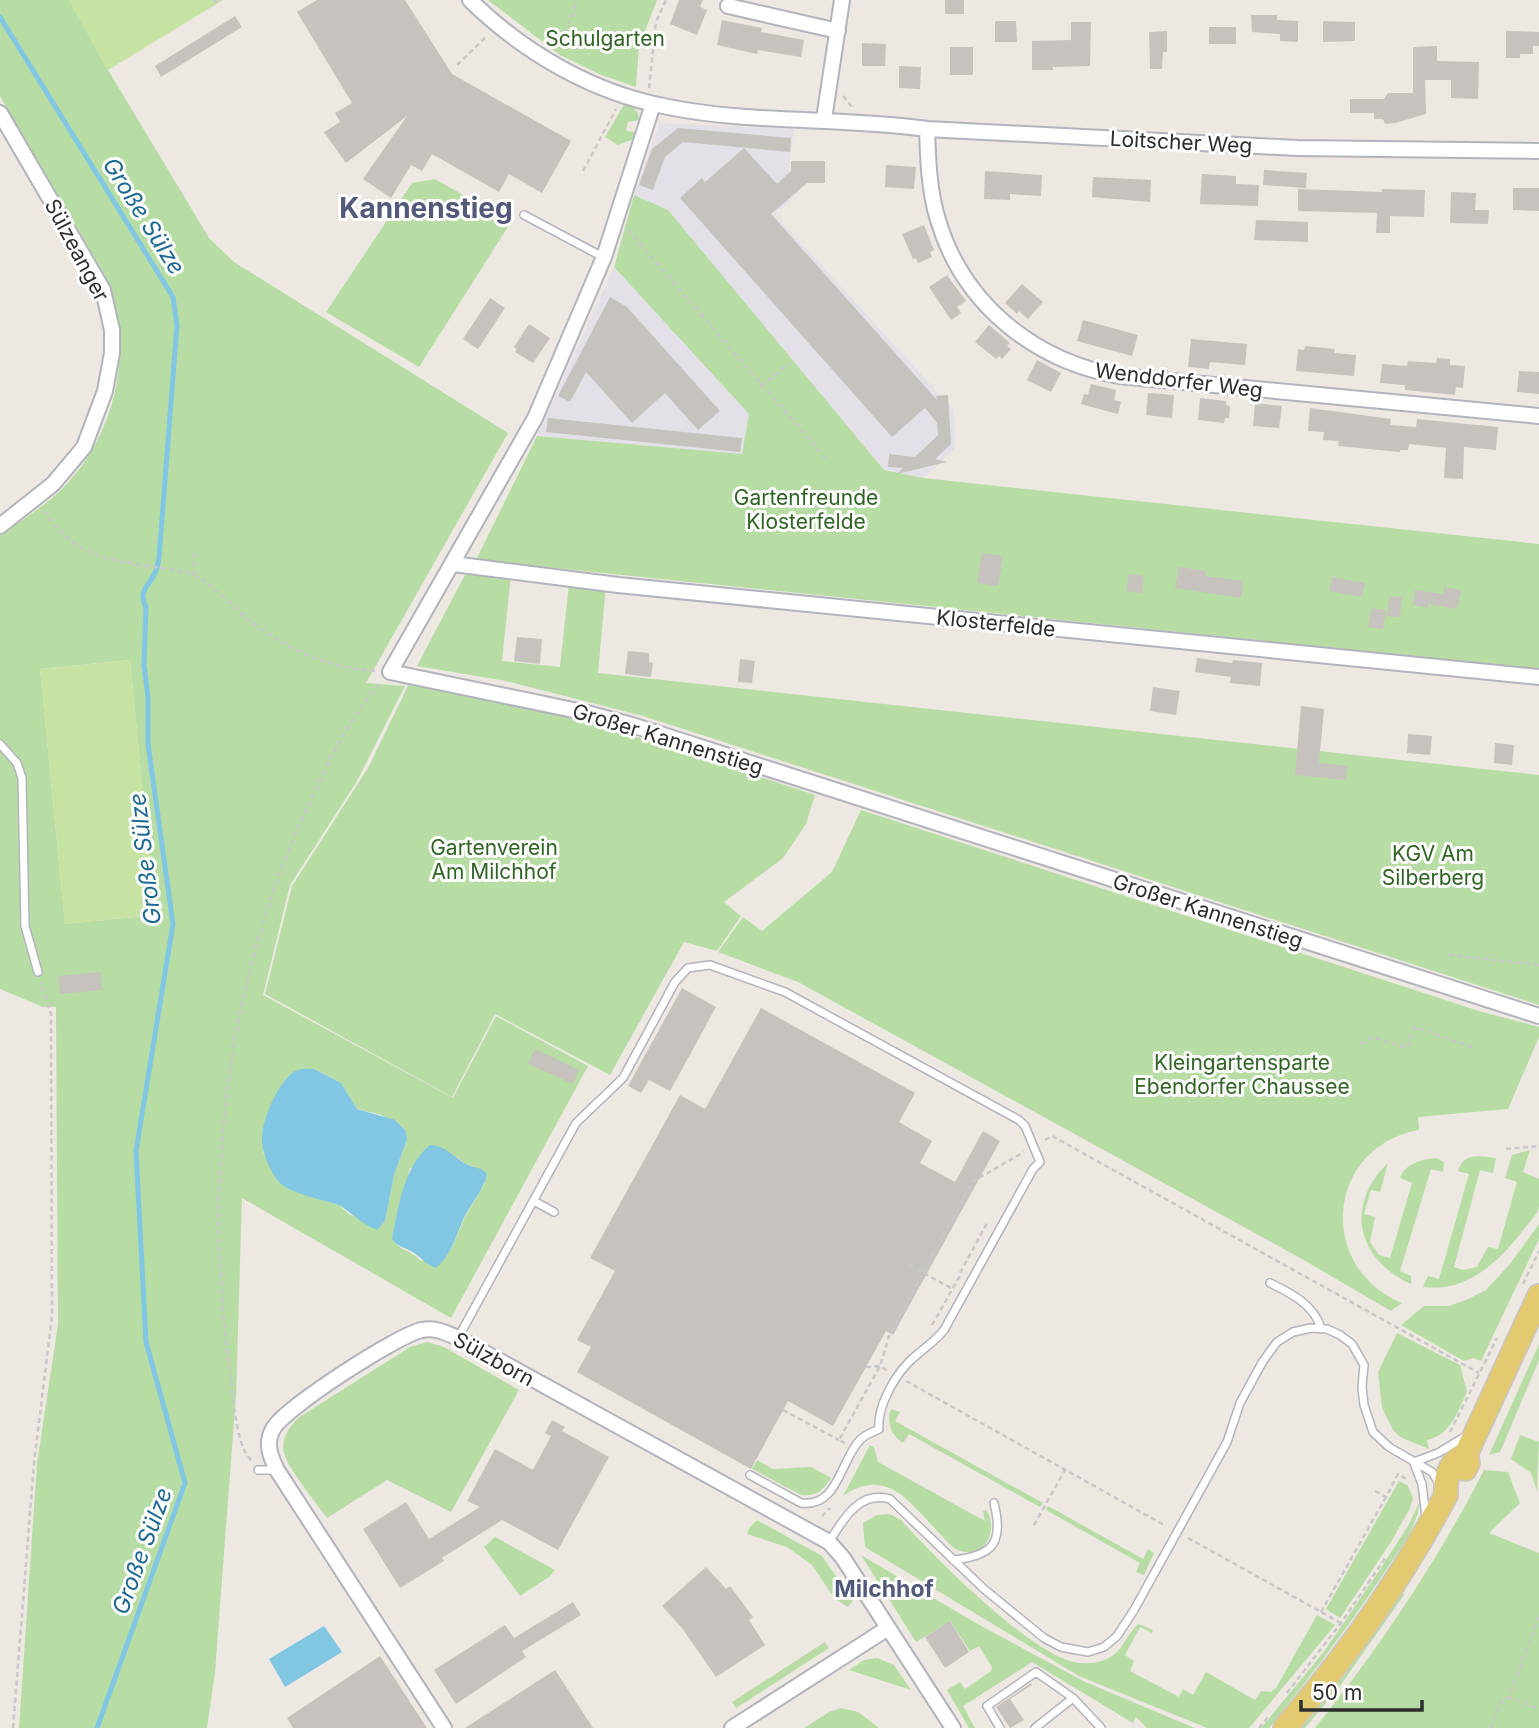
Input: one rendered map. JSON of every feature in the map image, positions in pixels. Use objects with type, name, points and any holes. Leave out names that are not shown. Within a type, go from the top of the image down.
[{"type":"main road","points":[[1279,1720],[1346,1651],[1427,1528],[1446,1495],[1445,1481],[1455,1459],[1466,1454],[1480,1424],[1530,1292]]},
{"type":"street","name":"Loitscher Weg","points":[[470,0],[498,26],[550,62],[589,83],[653,104],[710,114],[927,129],[1297,148],[1539,150]]},
{"type":"street","points":[[824,120],[842,0]]},
{"type":"street","points":[[728,6],[838,31]]},
{"type":"street","points":[[390,672],[536,418],[604,257],[653,104]]},
{"type":"street","name":"Sülzeanger","points":[[0,113],[97,281],[107,302],[112,330],[109,372],[93,427],[84,447],[69,467],[35,500],[0,526]]},
{"type":"street","name":"Wenddorfer Weg","points":[[927,129],[930,184],[935,211],[943,237],[958,266],[978,295],[1004,323],[1056,357],[1085,368],[1119,376],[1539,416]]},
{"type":"street","name":"Klosterfelde","points":[[453,564],[618,585],[1539,677]]},
{"type":"street","name":"Großer Kannenstieg","points":[[390,672],[583,712],[632,725],[1539,1016]]},
{"type":"street","name":"Sülzborn","points":[[444,1728],[266,1470],[270,1455],[269,1441],[276,1423],[291,1409],[409,1334],[424,1329],[438,1330],[458,1339],[829,1542],[843,1558],[953,1728]]},
{"type":"street","points":[[732,1728],[888,1628]]},
{"type":"lane","points":[[524,215],[604,257]]},
{"type":"lane","points":[[0,744],[17,762],[22,778],[25,926],[38,972]]},
{"type":"lane","points":[[458,1339],[576,1123],[623,1078],[674,982],[688,968],[710,965],[785,992],[1019,1120],[1025,1126],[1040,1162],[1033,1169],[944,1330],[933,1343],[906,1365],[898,1376],[880,1410],[879,1429],[860,1439],[827,1497],[810,1504],[801,1503],[750,1475]]},
{"type":"lane","points":[[534,1201],[554,1212]]},
{"type":"lane","points":[[1270,1283],[1311,1308],[1318,1317],[1321,1328]]},
{"type":"lane","points":[[829,1542],[851,1509],[862,1501],[874,1497],[890,1499],[984,1589],[1044,1638],[1061,1647],[1088,1652],[1104,1647],[1122,1630],[1177,1532],[1227,1442],[1240,1403],[1263,1361],[1278,1342],[1303,1329],[1321,1328],[1334,1331],[1357,1350],[1364,1365],[1364,1405],[1373,1432],[1389,1447],[1433,1472],[1446,1495]]},
{"type":"lane","points":[[1414,1462],[1456,1444],[1480,1424]]},
{"type":"lane","points":[[1414,1462],[1422,1484],[1427,1528]]},
{"type":"lane","points":[[953,1560],[974,1558],[990,1549],[997,1534],[994,1503]]},
{"type":"lane","points":[[1000,1728],[987,1706],[1036,1672],[1073,1698],[1101,1728]]},
{"type":"lane","points":[[1035,1728],[1073,1698]]},
{"type":"path","points":[[213,0],[219,0]]},
{"type":"path","points":[[550,62],[574,12],[576,0]]},
{"type":"path","points":[[653,104],[648,93],[656,22],[666,0]]},
{"type":"path","points":[[457,65],[498,26]]},
{"type":"path","points":[[842,94],[846,102],[859,109]]},
{"type":"path","points":[[583,171],[624,95]]},
{"type":"path","points":[[615,225],[627,230],[828,461]]},
{"type":"path","points":[[761,386],[790,363]]},
{"type":"path","points":[[35,500],[61,534],[76,546],[95,555],[194,575],[260,628],[307,656],[342,667],[390,672]]},
{"type":"path","points":[[194,575],[195,552]]},
{"type":"path","points":[[266,1470],[245,1455],[239,1434],[222,1316],[220,1204],[226,1093],[250,968],[291,840],[339,740],[390,672]]},
{"type":"path","points":[[1449,955],[1539,965]]},
{"type":"path","points":[[13,1728],[34,1463],[52,1316],[51,1014],[38,972]]},
{"type":"path","points":[[1361,1044],[1373,1037],[1407,1048],[1415,1027],[1472,1047]]},
{"type":"path","points":[[839,1440],[880,1366],[889,1336],[972,1182],[1052,1136],[1479,1373]]},
{"type":"path","points":[[1506,1149],[1539,1146]]},
{"type":"path","points":[[960,1273],[987,1223]]},
{"type":"path","points":[[1530,1292],[1539,1251]]},
{"type":"path","points":[[909,1265],[951,1288]]},
{"type":"path","points":[[1446,1437],[1501,1330]]},
{"type":"path","points":[[866,1367],[880,1366],[1341,1623]]},
{"type":"path","points":[[783,1410],[855,1449]]},
{"type":"path","points":[[1034,1525],[1065,1470]]},
{"type":"path","points":[[1321,1612],[1398,1474],[1409,1481]]},
{"type":"path","points":[[1375,1492],[1386,1497]]},
{"type":"path","points":[[822,1517],[832,1506]]},
{"type":"path","points":[[1287,1694],[1341,1623],[1392,1547]]},
{"type":"path","points":[[1491,1728],[1501,1701],[1509,1697],[1539,1616]]},
{"type":"path","points":[[1509,1697],[1539,1709]]},
{"type":"path","points":[[1259,1728],[1279,1720]]},
{"type":"shaded area","points":[[660,123],[794,129],[787,177],[799,192],[775,215],[954,410],[955,449],[923,478],[884,470],[668,211],[634,195]]},
{"type":"shaded area","points":[[614,267],[749,414],[742,455],[537,436]]},
{"type":"green space","points":[[0,0],[69,0],[209,238],[234,262],[508,433],[366,683],[405,686],[357,781],[290,885],[263,995],[453,1098],[496,1016],[588,1066],[451,1318],[242,1198],[236,1395],[215,1672],[207,1728],[19,1728],[37,1464],[58,1324],[56,1007],[43,1007],[0,989],[0,536],[64,487],[97,442],[116,389],[119,333],[107,279],[0,96]],"holes":[[[130,660],[155,915],[65,924],[40,669]],[[314,1069],[341,1083],[357,1109],[382,1115],[407,1139],[394,1175],[385,1221],[350,1215],[339,1205],[302,1194],[278,1181],[263,1152]],[[458,1158],[475,1167],[485,1183],[465,1217],[451,1249],[421,1261],[392,1239],[410,1168]]]},
{"type":"green space","points":[[69,0],[223,0],[108,70]]},
{"type":"green space","name":"Schulgarten","points":[[488,0],[657,0],[639,46],[636,87],[599,74],[560,55]]},
{"type":"green space","points":[[625,103],[635,109],[639,120],[628,122],[626,131],[637,132],[634,139],[618,145],[605,137]]},
{"type":"green space","points":[[435,179],[511,222],[419,367],[326,312],[412,183]]},
{"type":"green space","name":"Gartenfreunde Klosterfelde","points":[[634,195],[668,210],[884,470],[923,478],[1539,544],[1539,669],[476,560],[537,436],[742,454],[749,414],[614,267]]},
{"type":"green space","name":"KGV Am Silberberg","points":[[468,569],[511,575],[502,661],[560,667],[569,584],[606,586],[598,673],[1539,775],[1539,1005],[643,716],[506,681],[417,666]]},
{"type":"green space","points":[[130,660],[155,915],[65,924],[40,669]]},
{"type":"green space","name":"Gartenverein Am Milchhof","points":[[409,684],[557,715],[651,741],[815,795],[806,824],[783,858],[724,902],[741,916],[717,951],[684,942],[610,1075],[495,1014],[452,1097],[265,994],[292,886],[368,768]]},
{"type":"green space","name":"Kleingartensparte Ebendorfer Chaussee","points":[[861,810],[1479,1011],[1539,1027],[1539,1037],[1508,1109],[1418,1117],[1419,1130],[1388,1141],[1365,1159],[1350,1182],[1343,1209],[1345,1237],[1355,1263],[1374,1286],[1402,1303],[1391,1311],[1302,1259],[798,982],[718,952],[743,917],[762,931],[832,872]]},
{"type":"green space","points":[[1530,1150],[1523,1172],[1539,1179],[1539,1206],[1533,1218],[1504,1252],[1481,1272],[1454,1285],[1423,1287],[1428,1276],[1439,1279],[1469,1174],[1458,1171],[1460,1165],[1473,1157],[1496,1158],[1493,1173],[1480,1170],[1454,1267],[1463,1270],[1477,1267],[1488,1247],[1498,1249],[1517,1182],[1505,1178],[1512,1155]]},
{"type":"green space","points":[[1436,1158],[1444,1162],[1443,1172],[1431,1169],[1400,1271],[1411,1276],[1411,1284],[1378,1261],[1368,1246],[1363,1230],[1365,1196],[1374,1179],[1388,1163],[1380,1192],[1371,1190],[1364,1214],[1375,1217],[1370,1242],[1379,1255],[1390,1258],[1412,1183],[1400,1178],[1402,1173],[1415,1163]]},
{"type":"green space","points":[[1539,1224],[1539,1239],[1481,1361],[1473,1358],[1464,1361],[1401,1325],[1424,1306],[1449,1306],[1486,1290],[1509,1265]]},
{"type":"green space","points":[[1397,1333],[1460,1365],[1467,1392],[1448,1428],[1427,1440],[1429,1449],[1400,1437],[1393,1430],[1382,1408],[1378,1372]]},
{"type":"green space","points":[[427,1342],[444,1347],[519,1390],[451,1512],[387,1480],[327,1518],[286,1459],[284,1443],[289,1429],[298,1418],[410,1347]]},
{"type":"green space","points":[[1539,1344],[1539,1360],[1500,1452],[1489,1455]]},
{"type":"green space","points":[[891,1409],[900,1412],[895,1421],[1043,1503],[1040,1507],[909,1434],[903,1443],[891,1428]]},
{"type":"green space","points":[[1520,1435],[1539,1442],[1537,1491],[1531,1473],[1511,1459]]},
{"type":"green space","points":[[870,1445],[874,1447],[878,1462],[985,1521],[983,1511],[986,1510],[991,1525],[988,1540],[983,1546],[970,1552],[955,1548],[909,1501],[886,1487],[873,1485],[843,1496]]},
{"type":"green space","points":[[757,1460],[773,1469],[811,1467],[831,1478],[819,1492],[801,1495],[752,1469]]},
{"type":"green space","points":[[1484,1470],[1508,1472],[1520,1503],[1489,1533],[1539,1553],[1539,1728],[1315,1728],[1406,1604]]},
{"type":"green space","points":[[1399,1481],[1408,1486],[1413,1498],[1410,1508],[1391,1542],[1340,1618],[1326,1609]]},
{"type":"green space","points":[[1420,1501],[1415,1521],[1406,1539],[1358,1611],[1274,1722],[1269,1728],[1261,1728],[1323,1653],[1408,1526]]},
{"type":"green space","points":[[1048,1506],[1143,1559],[1148,1549],[1154,1553],[1144,1575],[1136,1572],[1140,1563],[1046,1510]]},
{"type":"green space","points":[[890,1514],[901,1520],[957,1578],[1005,1620],[1051,1652],[1070,1661],[1102,1661],[1120,1649],[1139,1624],[1153,1630],[1152,1633],[1140,1627],[1125,1655],[1134,1661],[1130,1671],[1179,1697],[1183,1689],[1193,1695],[1206,1672],[1255,1700],[1261,1691],[1271,1692],[1276,1688],[1317,1615],[1335,1625],[1249,1728],[1207,1728],[1079,1676],[865,1547],[863,1523],[877,1515]]},
{"type":"green space","points":[[757,1520],[822,1556],[853,1600],[848,1607],[835,1599],[812,1565],[787,1547],[747,1534]]},
{"type":"green space","points":[[495,1537],[555,1570],[520,1596],[484,1547]]},
{"type":"green space","points":[[861,1555],[974,1622],[1085,1682],[1195,1728],[1147,1728],[1136,1717],[1133,1723],[1032,1662],[963,1706],[975,1728],[969,1728],[947,1690],[960,1682],[965,1689],[991,1671],[992,1667],[979,1646],[970,1651],[950,1621],[916,1642]]},
{"type":"green space","points":[[1402,1591],[1404,1595],[1340,1686],[1305,1728],[1299,1728]]},
{"type":"green space","points":[[825,1642],[829,1648],[736,1708],[732,1702]]},
{"type":"green space","points":[[877,1658],[894,1665],[911,1690],[849,1670],[864,1660]]},
{"type":"green space","points":[[841,1708],[858,1712],[879,1728],[804,1728],[829,1712]]},
{"type":"water","points":[[300,1069],[314,1069],[341,1083],[357,1109],[395,1120],[405,1130],[407,1139],[394,1175],[385,1221],[377,1230],[341,1206],[299,1193],[281,1184],[268,1163],[262,1145],[263,1132],[273,1100],[291,1074]]},
{"type":"water","points":[[430,1145],[445,1150],[487,1174],[450,1250],[436,1268],[392,1239],[408,1176],[421,1154]]},
{"type":"water","points":[[324,1626],[342,1652],[285,1687],[269,1659]]},
{"type":"building","points":[[317,0],[405,0],[452,74],[571,141],[542,193],[509,174],[499,192],[432,154],[422,171],[411,165],[391,198],[363,179],[407,116],[346,163],[324,132],[340,122],[335,113],[352,103],[297,12]]},
{"type":"building","points":[[679,0],[703,0],[700,7],[707,10],[697,35],[670,24]]},
{"type":"building","points":[[945,0],[964,0],[964,14],[945,14]]},
{"type":"building","points":[[1251,15],[1277,15],[1277,20],[1298,21],[1298,42],[1280,41],[1280,34],[1252,32]]},
{"type":"building","points":[[235,16],[242,27],[161,77],[155,66]]},
{"type":"building","points":[[722,20],[762,28],[761,32],[804,40],[801,57],[758,50],[757,54],[717,45]]},
{"type":"building","points":[[995,21],[1016,21],[1017,42],[995,42]]},
{"type":"building","points":[[1323,21],[1355,22],[1355,41],[1323,42]]},
{"type":"building","points":[[1071,22],[1091,22],[1090,66],[1032,70],[1032,41],[1071,40]]},
{"type":"building","points":[[1209,27],[1236,27],[1236,44],[1209,44]]},
{"type":"building","points":[[1167,31],[1167,52],[1163,52],[1162,69],[1150,69],[1149,32]]},
{"type":"building","points":[[1506,31],[1539,32],[1539,46],[1533,46],[1533,54],[1506,58]]},
{"type":"building","points":[[862,43],[886,44],[885,66],[862,66]]},
{"type":"building","points":[[1437,46],[1437,61],[1479,62],[1478,99],[1451,98],[1451,80],[1425,80],[1426,114],[1385,124],[1383,119],[1374,119],[1374,113],[1350,113],[1350,99],[1384,99],[1388,93],[1413,93],[1413,47]]},
{"type":"building","points":[[950,47],[973,47],[973,75],[950,75]]},
{"type":"building","points":[[899,66],[921,67],[920,89],[899,88]]},
{"type":"building","points":[[678,128],[791,138],[790,152],[683,142],[665,157],[653,190],[639,185],[652,149]]},
{"type":"building","points":[[744,148],[777,184],[791,171],[791,161],[825,161],[825,183],[807,183],[771,214],[937,400],[936,396],[948,395],[951,444],[935,459],[947,462],[897,474],[903,468],[888,467],[889,454],[915,457],[938,435],[937,423],[925,408],[892,437],[680,198],[702,178],[705,182]]},
{"type":"building","points":[[886,165],[916,167],[914,189],[885,187]]},
{"type":"building","points":[[1264,170],[1307,173],[1306,188],[1263,185]]},
{"type":"building","points":[[985,171],[1042,175],[1041,196],[1010,194],[1010,200],[984,199]]},
{"type":"building","points":[[1202,174],[1236,176],[1236,184],[1259,185],[1258,206],[1200,204]]},
{"type":"building","points":[[1093,177],[1151,180],[1150,202],[1092,197]]},
{"type":"building","points":[[1513,188],[1539,188],[1539,211],[1513,210]]},
{"type":"building","points":[[1298,189],[1382,192],[1382,189],[1425,190],[1424,217],[1390,216],[1390,233],[1376,233],[1377,213],[1298,211]]},
{"type":"building","points":[[1451,192],[1476,193],[1475,210],[1489,210],[1488,224],[1450,223]]},
{"type":"building","points":[[1256,220],[1308,222],[1308,242],[1254,240]]},
{"type":"building","points":[[924,225],[934,250],[930,252],[932,257],[918,263],[916,258],[913,259],[902,234]]},
{"type":"building","points":[[947,275],[966,301],[957,307],[961,313],[951,320],[929,287]]},
{"type":"building","points":[[1022,284],[1043,302],[1028,319],[1019,311],[1017,314],[1005,303]]},
{"type":"building","points":[[610,297],[627,307],[720,411],[698,430],[665,393],[632,423],[586,372],[570,402],[558,396]]},
{"type":"building","points":[[490,298],[505,308],[478,349],[463,339]]},
{"type":"building","points":[[1083,320],[1138,335],[1132,356],[1077,341]]},
{"type":"building","points":[[529,324],[550,338],[533,363],[515,352],[517,349],[514,347]]},
{"type":"building","points":[[989,325],[1010,343],[1007,346],[1011,349],[1002,359],[999,356],[996,359],[975,342]]},
{"type":"building","points":[[1191,339],[1247,344],[1245,365],[1210,362],[1209,369],[1188,367]]},
{"type":"building","points":[[1305,346],[1335,349],[1334,353],[1356,355],[1354,376],[1296,371],[1298,349],[1304,350]]},
{"type":"building","points":[[1437,358],[1450,359],[1450,365],[1465,366],[1463,388],[1456,387],[1455,395],[1405,390],[1405,385],[1380,383],[1382,364],[1407,366],[1408,361],[1436,363]]},
{"type":"building","points":[[1037,360],[1061,373],[1051,392],[1027,380]]},
{"type":"building","points":[[1519,371],[1539,372],[1539,394],[1517,392]]},
{"type":"building","points":[[1091,384],[1116,390],[1114,400],[1121,402],[1118,414],[1081,404],[1084,394],[1088,395]]},
{"type":"building","points":[[1148,393],[1174,395],[1172,418],[1146,415]]},
{"type":"building","points":[[1200,398],[1226,401],[1226,405],[1230,406],[1229,418],[1225,418],[1224,423],[1198,420]]},
{"type":"building","points":[[1255,403],[1282,406],[1279,428],[1253,426]]},
{"type":"building","points":[[1310,408],[1391,419],[1390,425],[1416,427],[1417,419],[1498,427],[1496,450],[1464,447],[1463,479],[1444,478],[1446,448],[1409,444],[1408,450],[1400,452],[1338,446],[1339,441],[1323,440],[1324,432],[1308,431]]},
{"type":"building","points":[[548,418],[742,438],[740,452],[546,432]]},
{"type":"building","points":[[982,553],[1003,556],[998,586],[977,583]]},
{"type":"building","points":[[1179,567],[1206,571],[1206,576],[1243,581],[1241,598],[1175,588]]},
{"type":"building","points":[[1129,574],[1144,576],[1142,593],[1126,591]]},
{"type":"building","points":[[1332,577],[1365,583],[1362,597],[1329,591]]},
{"type":"building","points":[[1444,587],[1461,590],[1457,609],[1428,604],[1428,608],[1413,605],[1415,590],[1443,594]]},
{"type":"building","points":[[1390,596],[1402,597],[1400,617],[1387,616]]},
{"type":"building","points":[[1371,608],[1386,610],[1383,629],[1368,627]]},
{"type":"building","points":[[517,637],[542,639],[540,664],[514,661]]},
{"type":"building","points":[[628,651],[649,653],[649,662],[653,663],[651,677],[625,674]]},
{"type":"building","points":[[1197,658],[1232,663],[1233,660],[1262,663],[1260,686],[1230,683],[1231,677],[1195,672]]},
{"type":"building","points":[[740,659],[755,661],[752,683],[738,682]]},
{"type":"building","points":[[1153,687],[1180,691],[1176,715],[1150,711]]},
{"type":"building","points":[[1301,706],[1324,709],[1319,763],[1347,766],[1345,780],[1295,775]]},
{"type":"building","points":[[1408,734],[1432,736],[1430,755],[1407,753]]},
{"type":"building","points":[[1495,743],[1514,745],[1512,765],[1494,763]]},
{"type":"building","points":[[101,972],[102,990],[60,994],[58,976]]},
{"type":"building","points":[[682,988],[716,1007],[670,1091],[649,1080],[641,1093],[628,1086]]},
{"type":"building","points":[[761,1008],[915,1093],[899,1122],[932,1141],[920,1163],[955,1182],[983,1131],[1000,1141],[893,1335],[886,1331],[833,1426],[788,1401],[751,1469],[577,1372],[591,1347],[577,1340],[615,1271],[590,1258],[680,1095],[705,1109]]},
{"type":"building","points":[[535,1049],[579,1070],[573,1084],[528,1064]]},
{"type":"building","points":[[552,1420],[565,1427],[562,1431],[609,1457],[558,1550],[502,1520],[400,1588],[363,1529],[406,1502],[429,1539],[480,1507],[467,1501],[495,1449],[533,1470],[551,1436],[545,1433]]},
{"type":"building","points":[[706,1567],[726,1589],[730,1586],[753,1617],[749,1620],[765,1645],[716,1677],[682,1628],[662,1606]]},
{"type":"building","points":[[573,1602],[581,1615],[522,1651],[526,1657],[456,1704],[434,1670],[505,1625],[514,1638]]},
{"type":"building","points":[[950,1621],[969,1652],[945,1668],[925,1637]]},
{"type":"building","points":[[380,1656],[427,1728],[293,1728],[287,1718]]},
{"type":"building","points":[[555,1670],[593,1728],[465,1728]]},
{"type":"building","points":[[1031,1683],[1032,1685],[1010,1699],[1024,1720],[1010,1728],[996,1707]]},
{"type":"waterway","name":"Große Sülze","points":[[0,17],[173,297],[177,325],[159,558],[143,598],[146,607],[144,665],[148,697],[148,744],[173,924],[136,1151],[146,1342],[185,1483],[97,1728]]},
{"type":"district","name":"Kannenstieg","points":[[426,208]]},
{"type":"district","name":"Milchhof","points":[[884,1589]]}]
